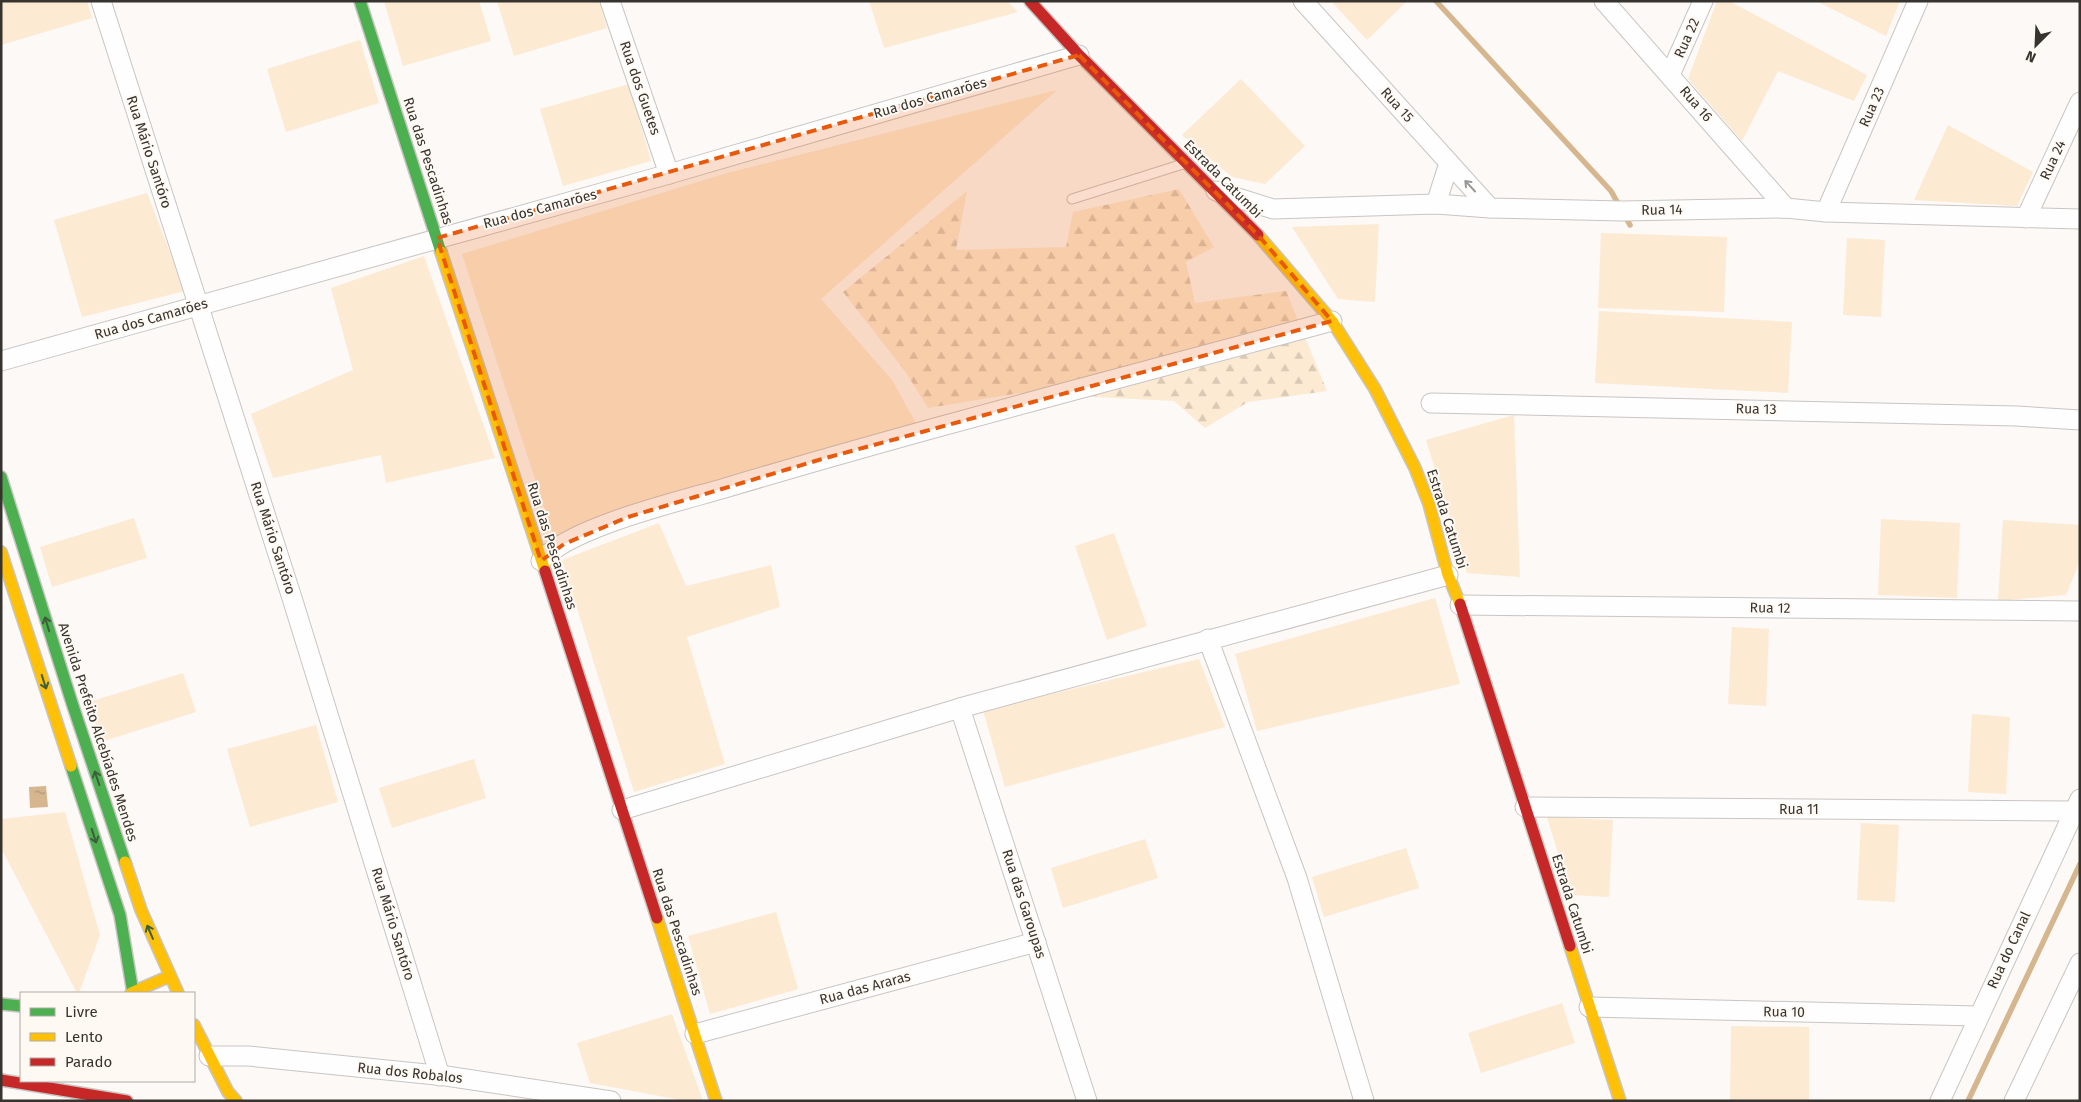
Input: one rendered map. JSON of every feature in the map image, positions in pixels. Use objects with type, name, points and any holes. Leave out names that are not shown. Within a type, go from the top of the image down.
[{"type":"main road","name":"Rua das Pescadinhas","points":[[360,1],[716,1101]]},
{"type":"main road","name":"Estrada Catumbi","points":[[1030,1],[1079,55],[1258,235],[1332,321],[1375,389],[1395,426],[1415,468],[1429,504],[1448,575],[1460,605],[1620,1101]]},
{"type":"main road","name":"Avenida Prefeito Alcebíades Mendes","points":[[1,477],[72,703],[141,910],[178,992]]},
{"type":"main road","points":[[1,552],[120,915],[132,992]]},
{"type":"main road","points":[[106,871],[126,864]]},
{"type":"main road","points":[[134,992],[170,976]]},
{"type":"main road","points":[[1,1004],[20,1006]]},
{"type":"main road","points":[[195,1027],[228,1092],[236,1101]]},
{"type":"main road","points":[[1,1080],[127,1101]]},
{"type":"main road","points":[[83,1093],[98,1085]]},
{"type":"street","name":"Rua Mário Santóro","points":[[101,1],[295,607],[440,1076]]},
{"type":"street","name":"Rua dos Guetes","points":[[610,1],[669,174]]},
{"type":"street","name":"Rua 15","points":[[1303,1],[1490,208]]},
{"type":"street","name":"Rua 16","points":[[1604,1],[1786,208]]},
{"type":"street","name":"Rua 22","points":[[1670,75],[1703,1]]},
{"type":"street","name":"Rua 23","points":[[1826,212],[1918,1]]},
{"type":"street","name":"Rua dos Camarões","points":[[1,361],[669,174],[1079,55]]},
{"type":"street","name":"Rua 24","points":[[2026,218],[2080,102]]},
{"type":"street","points":[[1436,204],[1449,163]]},
{"type":"street","name":"Rua 14","points":[[1212,190],[1273,209],[1436,204],[1490,208],[1622,211],[1786,208],[1826,212],[2080,219]]},
{"type":"street","points":[[1258,235],[1273,209]]},
{"type":"street","points":[[542,561],[548,554],[589,531],[646,512],[822,459],[1332,321]]},
{"type":"street","name":"Rua 13","points":[[1431,404],[1685,407],[2016,416],[2080,420]]},
{"type":"street","points":[[622,810],[960,708],[1448,575]]},
{"type":"street","name":"Rua 12","points":[[1460,605],[2079,607]]},
{"type":"street","points":[[1208,640],[1297,878],[1364,1101]]},
{"type":"street","name":"Rua das Garoupas","points":[[960,708],[1087,1101]]},
{"type":"street","name":"Rua 11","points":[[1525,807],[2077,805]]},
{"type":"street","name":"Rua do Canal","points":[[1940,1101],[2077,805]]},
{"type":"street","name":"Rua das Araras","points":[[695,1034],[1036,942]]},
{"type":"street","points":[[2014,1101],[2079,966]]},
{"type":"street","name":"Rua 10","points":[[1589,1008],[1978,1016]]},
{"type":"street","name":"Rua dos Robalos","points":[[209,1056],[248,1056],[440,1076],[611,1101]]},
{"type":"lane","points":[[1072,199],[1186,163]]},
{"type":"highlighted area","points":[[1079,55],[1258,235],[1332,321],[822,459],[628,517],[564,544],[541,561],[437,238]]},
{"type":"green space","points":[[1,1],[87,1],[92,18],[1,45]]},
{"type":"green space","points":[[384,1],[479,1],[491,41],[403,66]]},
{"type":"green space","points":[[497,1],[599,1],[607,28],[514,56]]},
{"type":"green space","points":[[869,1],[1007,1],[1018,12],[884,48]]},
{"type":"green space","points":[[1331,1],[1407,1],[1367,40]]},
{"type":"green space","points":[[1717,1],[1729,1],[1867,75],[1854,101],[1778,71],[1742,141],[1688,79]]},
{"type":"green space","points":[[1816,1],[1900,1],[1886,36]]},
{"type":"green space","points":[[360,40],[379,103],[286,132],[267,69]]},
{"type":"green space","points":[[1241,79],[1305,146],[1265,184],[1232,177],[1182,135]]},
{"type":"green space","points":[[629,84],[651,161],[563,186],[540,109]]},
{"type":"green space","points":[[1057,90],[821,299],[892,380],[916,423],[554,538],[462,254],[727,173]]},
{"type":"green space","points":[[1948,125],[2033,172],[2017,206],[1914,200]]},
{"type":"green space","points":[[1179,189],[1214,247],[1186,262],[1195,303],[1286,291],[1327,391],[1248,402],[1205,428],[1174,401],[1019,393],[928,408],[905,371],[843,292],[967,191],[956,250],[1066,247],[1073,212]]},
{"type":"green space","points":[[147,193],[185,291],[82,317],[54,220]]},
{"type":"green space","points":[[1379,224],[1375,302],[1338,299],[1292,227]]},
{"type":"green space","points":[[1601,233],[1727,237],[1724,312],[1598,308]]},
{"type":"green space","points":[[1847,238],[1885,240],[1881,317],[1843,315]]},
{"type":"green space","points":[[424,256],[495,458],[386,483],[381,455],[273,478],[251,414],[353,370],[331,288]]},
{"type":"green space","points":[[1599,311],[1792,322],[1788,393],[1595,383]]},
{"type":"green space","points":[[1514,415],[1520,577],[1467,573],[1426,440]]},
{"type":"green space","points":[[134,518],[147,558],[52,587],[40,547]]},
{"type":"green space","points":[[1881,519],[1960,523],[1957,598],[1878,595]]},
{"type":"green space","points":[[2003,520],[2080,525],[2080,561],[2066,595],[1998,601]]},
{"type":"green space","points":[[659,523],[686,586],[771,565],[780,607],[687,637],[725,764],[634,792],[562,560]]},
{"type":"green space","points":[[1114,533],[1147,626],[1107,640],[1075,546]]},
{"type":"green space","points":[[1435,598],[1460,684],[1257,731],[1235,654]]},
{"type":"green space","points":[[1732,627],[1769,629],[1766,706],[1728,704]]},
{"type":"green space","points":[[1199,659],[1225,727],[1005,787],[983,710]]},
{"type":"green space","points":[[183,673],[196,712],[101,742],[89,702]]},
{"type":"green space","points":[[1972,714],[2010,717],[2006,794],[1968,792]]},
{"type":"green space","points":[[316,725],[338,802],[250,827],[227,749]]},
{"type":"green space","points":[[474,759],[486,798],[392,828],[379,788]]},
{"type":"green space","points":[[65,812],[100,935],[79,992],[76,992],[1,848],[1,819]]},
{"type":"green space","points":[[1547,817],[1613,820],[1609,897],[1571,895]]},
{"type":"green space","points":[[1861,823],[1899,825],[1895,902],[1857,900]]},
{"type":"green space","points":[[1145,839],[1158,878],[1063,908],[1051,868]]},
{"type":"green space","points":[[1406,848],[1419,888],[1324,917],[1312,877]]},
{"type":"green space","points":[[776,912],[798,989],[710,1014],[688,936]]},
{"type":"green space","points":[[1562,1003],[1575,1043],[1481,1073],[1468,1033]]},
{"type":"green space","points":[[672,1014],[703,1101],[686,1101],[590,1083],[577,1043]]},
{"type":"green space","points":[[1731,1026],[1809,1027],[1809,1101],[1730,1101]]},
{"type":"water","points":[[46,786],[48,807],[30,808],[29,787]]},
{"type":"waterway","points":[[1436,1],[1611,191],[1630,225]]},
{"type":"waterway","points":[[1968,1101],[2080,864]]},
{"type":"traffic: fast","points":[[360,1],[441,252]]},
{"type":"traffic: fast","points":[[1,477],[72,703],[125,862]]},
{"type":"traffic: fast","points":[[71,766],[120,915],[133,992]]},
{"type":"traffic: fast","points":[[1,1004],[20,1006]]},
{"type":"traffic: slow","points":[[1258,235],[1332,321],[1375,389],[1415,468],[1429,504],[1448,575],[1460,604]]},
{"type":"traffic: slow","points":[[441,252],[545,571]]},
{"type":"traffic: slow","points":[[1,552],[71,766]]},
{"type":"traffic: slow","points":[[125,862],[141,910],[178,992]]},
{"type":"traffic: slow","points":[[657,918],[716,1101]]},
{"type":"traffic: slow","points":[[1570,946],[1620,1101]]},
{"type":"traffic: slow","points":[[133,992],[170,976]]},
{"type":"traffic: slow","points":[[195,1027],[228,1092],[236,1101]]},
{"type":"traffic: jam","points":[[1030,1],[1079,55],[1258,235]]},
{"type":"traffic: jam","points":[[545,571],[657,918]]},
{"type":"traffic: jam","points":[[1460,604],[1570,946]]},
{"type":"traffic: jam","points":[[1,1080],[127,1101]]}]
